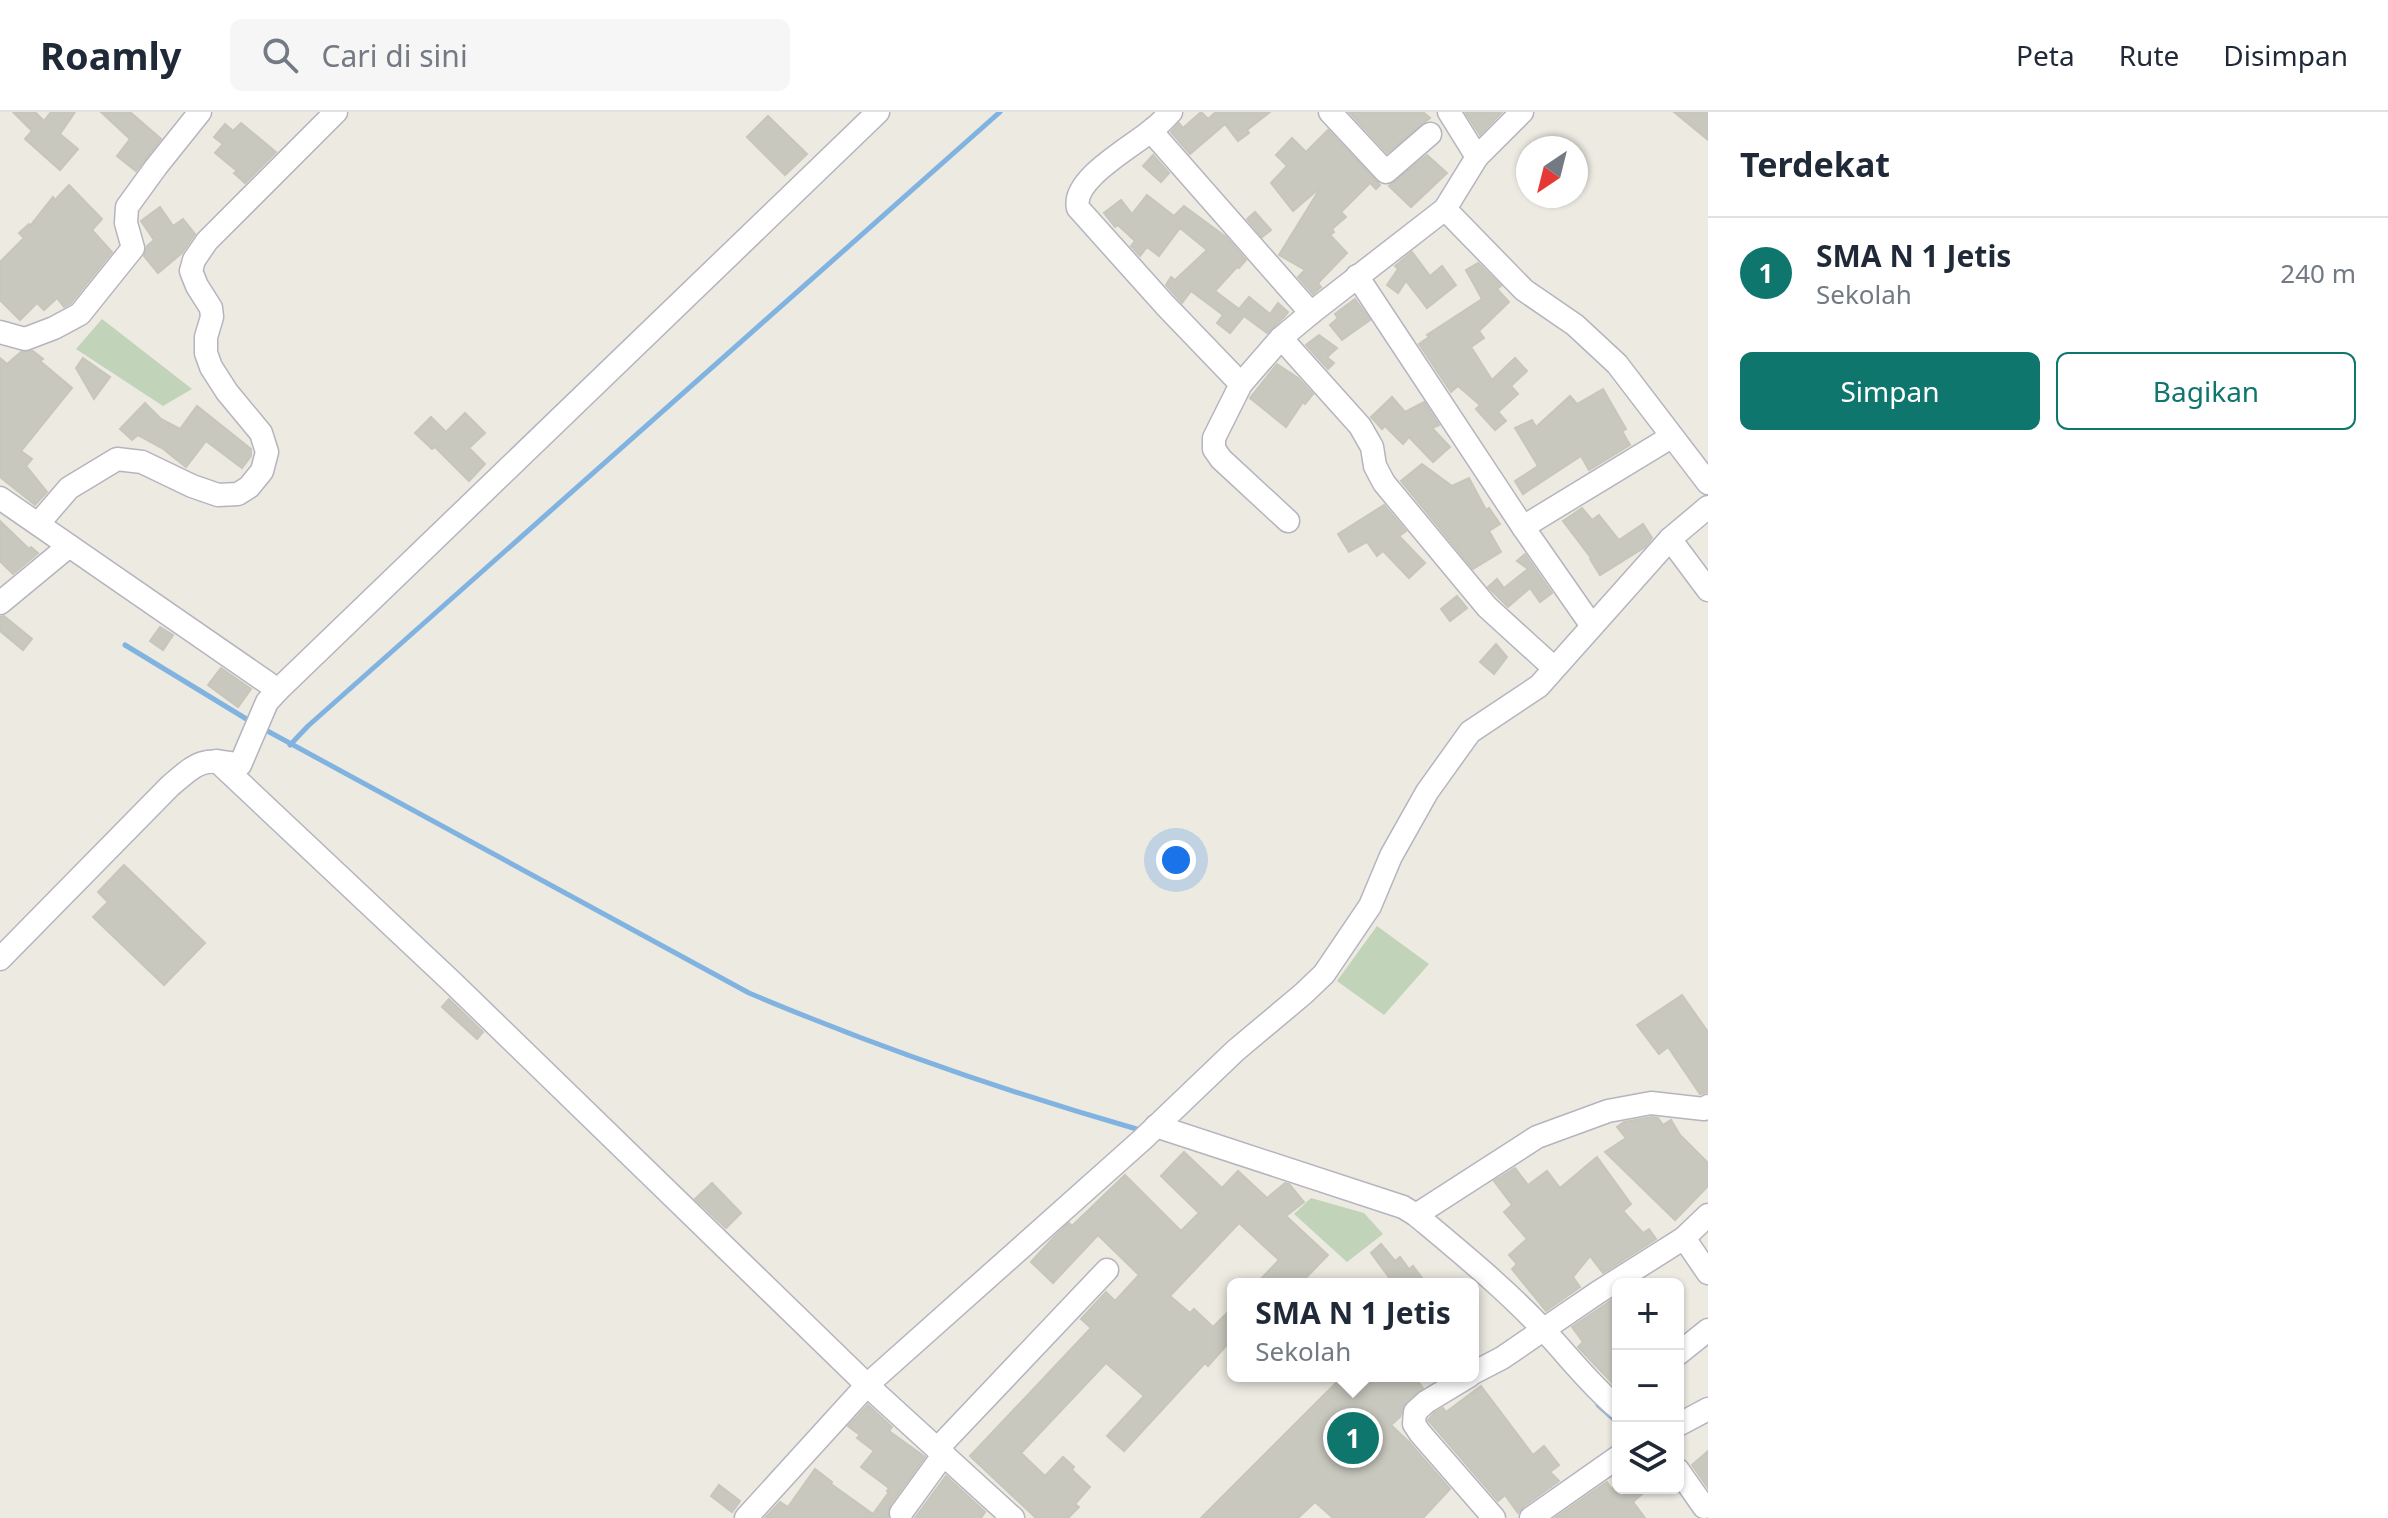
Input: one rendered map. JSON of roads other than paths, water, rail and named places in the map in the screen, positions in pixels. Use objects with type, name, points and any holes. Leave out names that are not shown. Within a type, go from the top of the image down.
[{"type":"street","points":[[0,332],[25,339],[80,314],[133,248],[126,223],[127,207],[200,112]]},
{"type":"street","points":[[38,524],[69,488],[117,459],[142,462],[218,495],[238,494],[249,487],[262,471],[267,452],[261,433],[227,392],[206,353],[211,308],[191,271],[194,260],[207,241],[336,112]]},
{"type":"street","points":[[0,959],[170,786],[196,764],[217,760],[240,765],[272,696],[878,112]]},
{"type":"street","points":[[1171,112],[1094,175],[1076,199],[1078,208],[1241,384]]},
{"type":"street","points":[[1330,112],[1386,172],[1430,134]]},
{"type":"street","points":[[1449,112],[1477,157]]},
{"type":"street","points":[[1288,521],[1214,449],[1214,438],[1241,384],[1281,338],[1445,209],[1477,157],[1522,112]]},
{"type":"street","points":[[1151,131],[1311,313]]},
{"type":"street","points":[[1445,209],[1524,290],[1575,325],[1617,364],[1708,483]]},
{"type":"street","points":[[1357,276],[1592,626]]},
{"type":"street","points":[[1281,338],[1360,426],[1372,447],[1375,466],[1384,483],[1487,607],[1554,668]]},
{"type":"street","points":[[1523,527],[1671,437]]},
{"type":"street","points":[[0,498],[272,696]]},
{"type":"street","points":[[746,1518],[867,1385],[1324,974],[1370,906],[1391,856],[1444,767],[1470,732],[1530,693],[1670,539],[1708,507]]},
{"type":"street","points":[[1670,539],[1708,590]]},
{"type":"street","points":[[0,603],[69,546]]},
{"type":"street","points":[[217,760],[452,982],[867,1385],[1013,1518]]},
{"type":"street","points":[[1416,1215],[1537,1137],[1608,1111],[1651,1103],[1707,1109]]},
{"type":"street","points":[[1150,1132],[1403,1207],[1507,1292],[1535,1335],[1612,1401]]},
{"type":"street","points":[[1479,1371],[1684,1238],[1708,1215]]},
{"type":"street","points":[[1684,1238],[1708,1273]]},
{"type":"street","points":[[901,1513],[941,1451],[1107,1270]]},
{"type":"street","points":[[1683,1350],[1708,1330]]},
{"type":"street","points":[[1459,1382],[1415,1412],[1414,1424],[1494,1518]]},
{"type":"street","points":[[1684,1422],[1708,1409]]},
{"type":"street","points":[[1531,1518],[1612,1461]]},
{"type":"street","points":[[1684,1479],[1704,1507]]},
{"type":"waterway","points":[[290,745],[1000,112]]},
{"type":"waterway","points":[[125,645],[253,723]]},
{"type":"waterway","points":[[262,728],[749,993],[943,1068],[1140,1130]]},
{"type":"waterway","points":[[1598,1405],[1617,1422]]},
{"type":"place","name":"SMA N 1 Jetis","points":[[1353,1438]]}]
